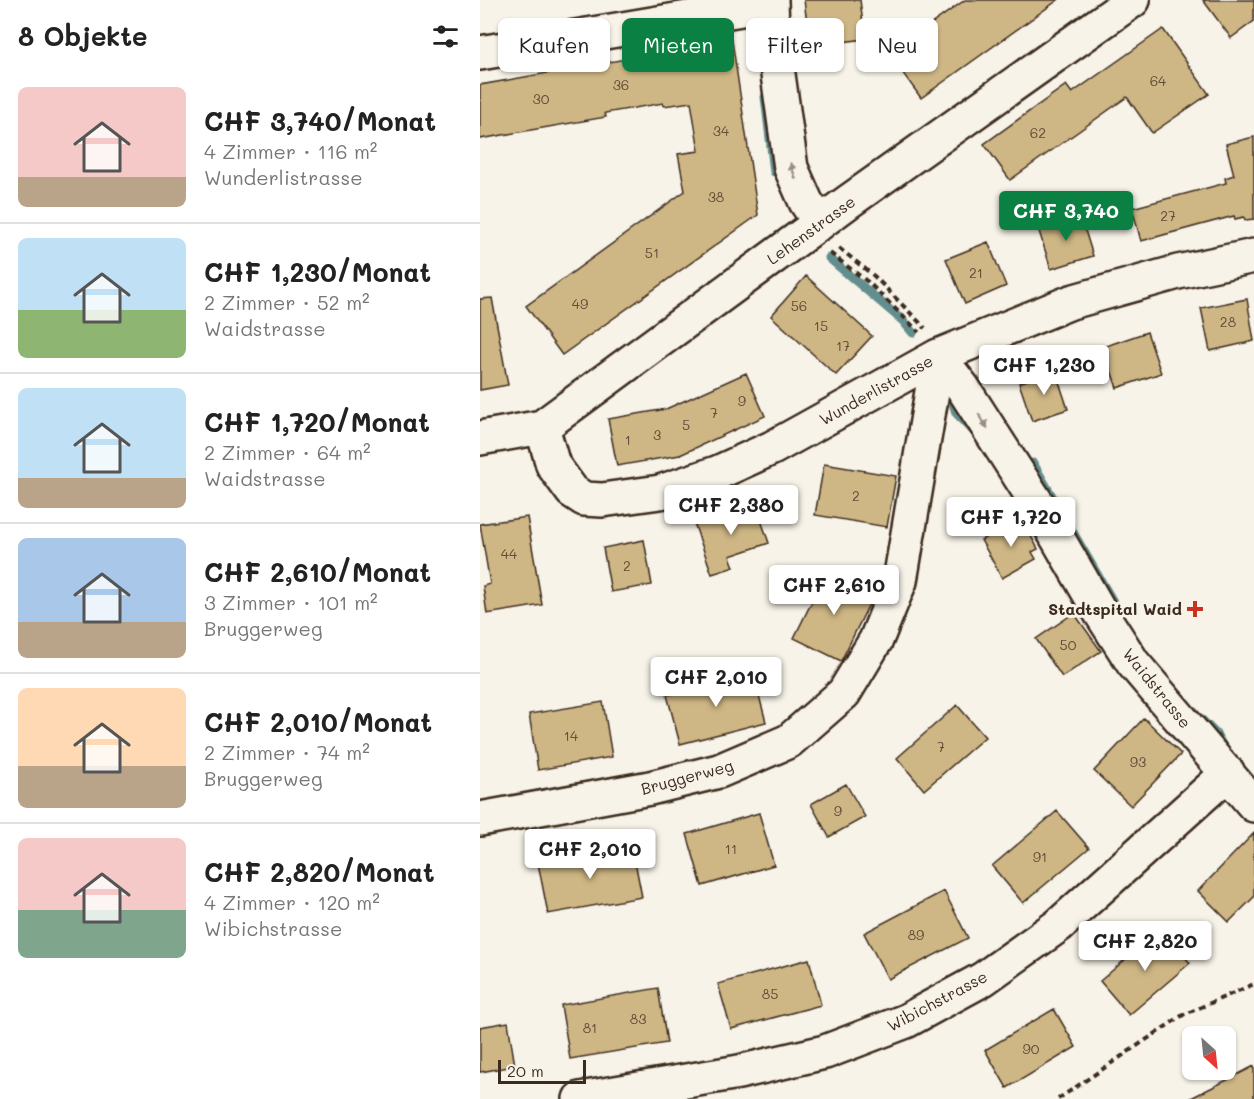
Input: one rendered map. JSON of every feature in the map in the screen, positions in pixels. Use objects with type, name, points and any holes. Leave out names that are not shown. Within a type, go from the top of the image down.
[{"type":"street","name":"Lehenstrasse","points":[[480,438],[542,427],[824,237],[1133,0]]},
{"type":"street","points":[[480,53],[771,2],[772,31],[791,168],[824,237]]},
{"type":"street","name":"Wunderlistrasse","points":[[542,427],[553,465],[572,491],[584,499],[602,500],[660,492],[717,473],[772,448],[930,342],[1178,272],[1254,256]]},
{"type":"street","name":"Waidstrasse","points":[[930,342],[963,388],[1040,508],[1099,610],[1133,663],[1254,805]]},
{"type":"street","name":"Bruggerweg","points":[[480,819],[650,788],[719,771],[789,741],[844,693],[876,640],[900,581],[930,342]]},
{"type":"street","name":"Wibichstrasse","points":[[580,1099],[739,1072],[825,1052],[906,1021],[983,979],[1059,925],[1228,773]]},
{"type":"path","points":[[824,237],[930,342]]},
{"type":"path","points":[[840,249],[874,276],[930,342]]},
{"type":"path","points":[[1058,1099],[1183,1015],[1254,984]]},
{"type":"building","points":[[804,0],[860,0],[862,18],[856,18],[856,40],[844,42],[844,18],[806,18]]},
{"type":"building","points":[[965,0],[1058,0],[921,98],[902,72],[938,72],[938,19]]},
{"type":"building","points":[[1203,0],[1254,0],[1254,21],[1231,38]]},
{"type":"building","points":[[1163,29],[1209,94],[1152,133],[1127,97],[1010,180],[984,144],[1066,85],[1072,93]]},
{"type":"building","points":[[734,53],[758,215],[562,355],[526,306],[685,191],[678,154],[699,151],[691,102],[664,106],[663,103],[605,113],[606,117],[480,139],[480,85],[553,72],[610,72],[610,62],[622,60],[622,72],[734,72]]},
{"type":"building","points":[[1254,137],[1254,219],[1245,220],[1244,217],[1235,219],[1234,216],[1141,241],[1132,208],[1226,183],[1225,178],[1234,175],[1226,144]]},
{"type":"building","points":[[1080,214],[1093,256],[1051,269],[1038,228]]},
{"type":"building","points":[[988,242],[1006,286],[965,304],[946,259]]},
{"type":"building","points":[[806,276],[872,336],[836,375],[771,316]]},
{"type":"building","points":[[492,298],[508,385],[480,390],[480,299]]},
{"type":"building","points":[[1247,299],[1254,341],[1210,351],[1201,308]]},
{"type":"building","points":[[1147,332],[1161,373],[1117,388],[1103,347]]},
{"type":"building","points":[[1055,370],[1068,409],[1032,421],[1019,383]]},
{"type":"building","points":[[746,373],[765,416],[680,455],[617,466],[608,419],[666,409]]},
{"type":"building","points":[[824,464],[896,476],[887,527],[815,515]]},
{"type":"building","points":[[755,503],[769,543],[730,556],[734,567],[712,574],[694,523]]},
{"type":"building","points":[[527,517],[542,605],[487,614],[483,586],[490,584],[480,524]]},
{"type":"building","points":[[1021,518],[1038,549],[1032,552],[1036,559],[1002,578],[981,540]]},
{"type":"building","points":[[644,540],[652,585],[611,592],[603,548]]},
{"type":"building","points":[[827,571],[874,594],[841,661],[794,638]]},
{"type":"building","points":[[1074,613],[1101,651],[1062,677],[1036,639]]},
{"type":"building","points":[[753,673],[766,722],[680,744],[667,695]]},
{"type":"building","points":[[603,702],[612,757],[538,770],[529,714]]},
{"type":"building","points":[[957,705],[985,737],[924,790],[897,758]]},
{"type":"building","points":[[1144,718],[1181,754],[1131,806],[1094,771]]},
{"type":"building","points":[[846,784],[865,817],[829,837],[811,804]]},
{"type":"building","points":[[1057,811],[1089,848],[1023,903],[992,866]]},
{"type":"building","points":[[759,813],[774,865],[702,886],[687,834]]},
{"type":"building","points":[[1254,833],[1254,897],[1229,922],[1198,891]]},
{"type":"building","points":[[632,846],[642,897],[548,914],[538,863]]},
{"type":"building","points":[[944,891],[968,938],[888,979],[864,933]]},
{"type":"building","points":[[1161,929],[1190,963],[1129,1015],[1100,981]]},
{"type":"building","points":[[809,959],[821,1005],[731,1029],[718,984]]},
{"type":"building","points":[[658,988],[667,1043],[570,1059],[561,1005]]},
{"type":"building","points":[[1054,1009],[1076,1047],[1007,1088],[985,1050]]},
{"type":"building","points":[[508,1022],[515,1066],[480,1072],[480,1027]]},
{"type":"building","points":[[1254,1066],[1254,1099],[1189,1099],[1227,1080],[1236,1080],[1236,1075]]},
{"type":"waterway","points":[[765,97],[774,172]]},
{"type":"waterway","points":[[829,258],[903,321],[913,333]]},
{"type":"waterway","points":[[950,394],[956,413],[975,433]]},
{"type":"waterway","points":[[1033,463],[1119,612]]},
{"type":"waterway","points":[[1202,720],[1216,734],[1223,746]]},
{"type":"place","name":"Stadtspital Waid","points":[[1195,609]]}]
